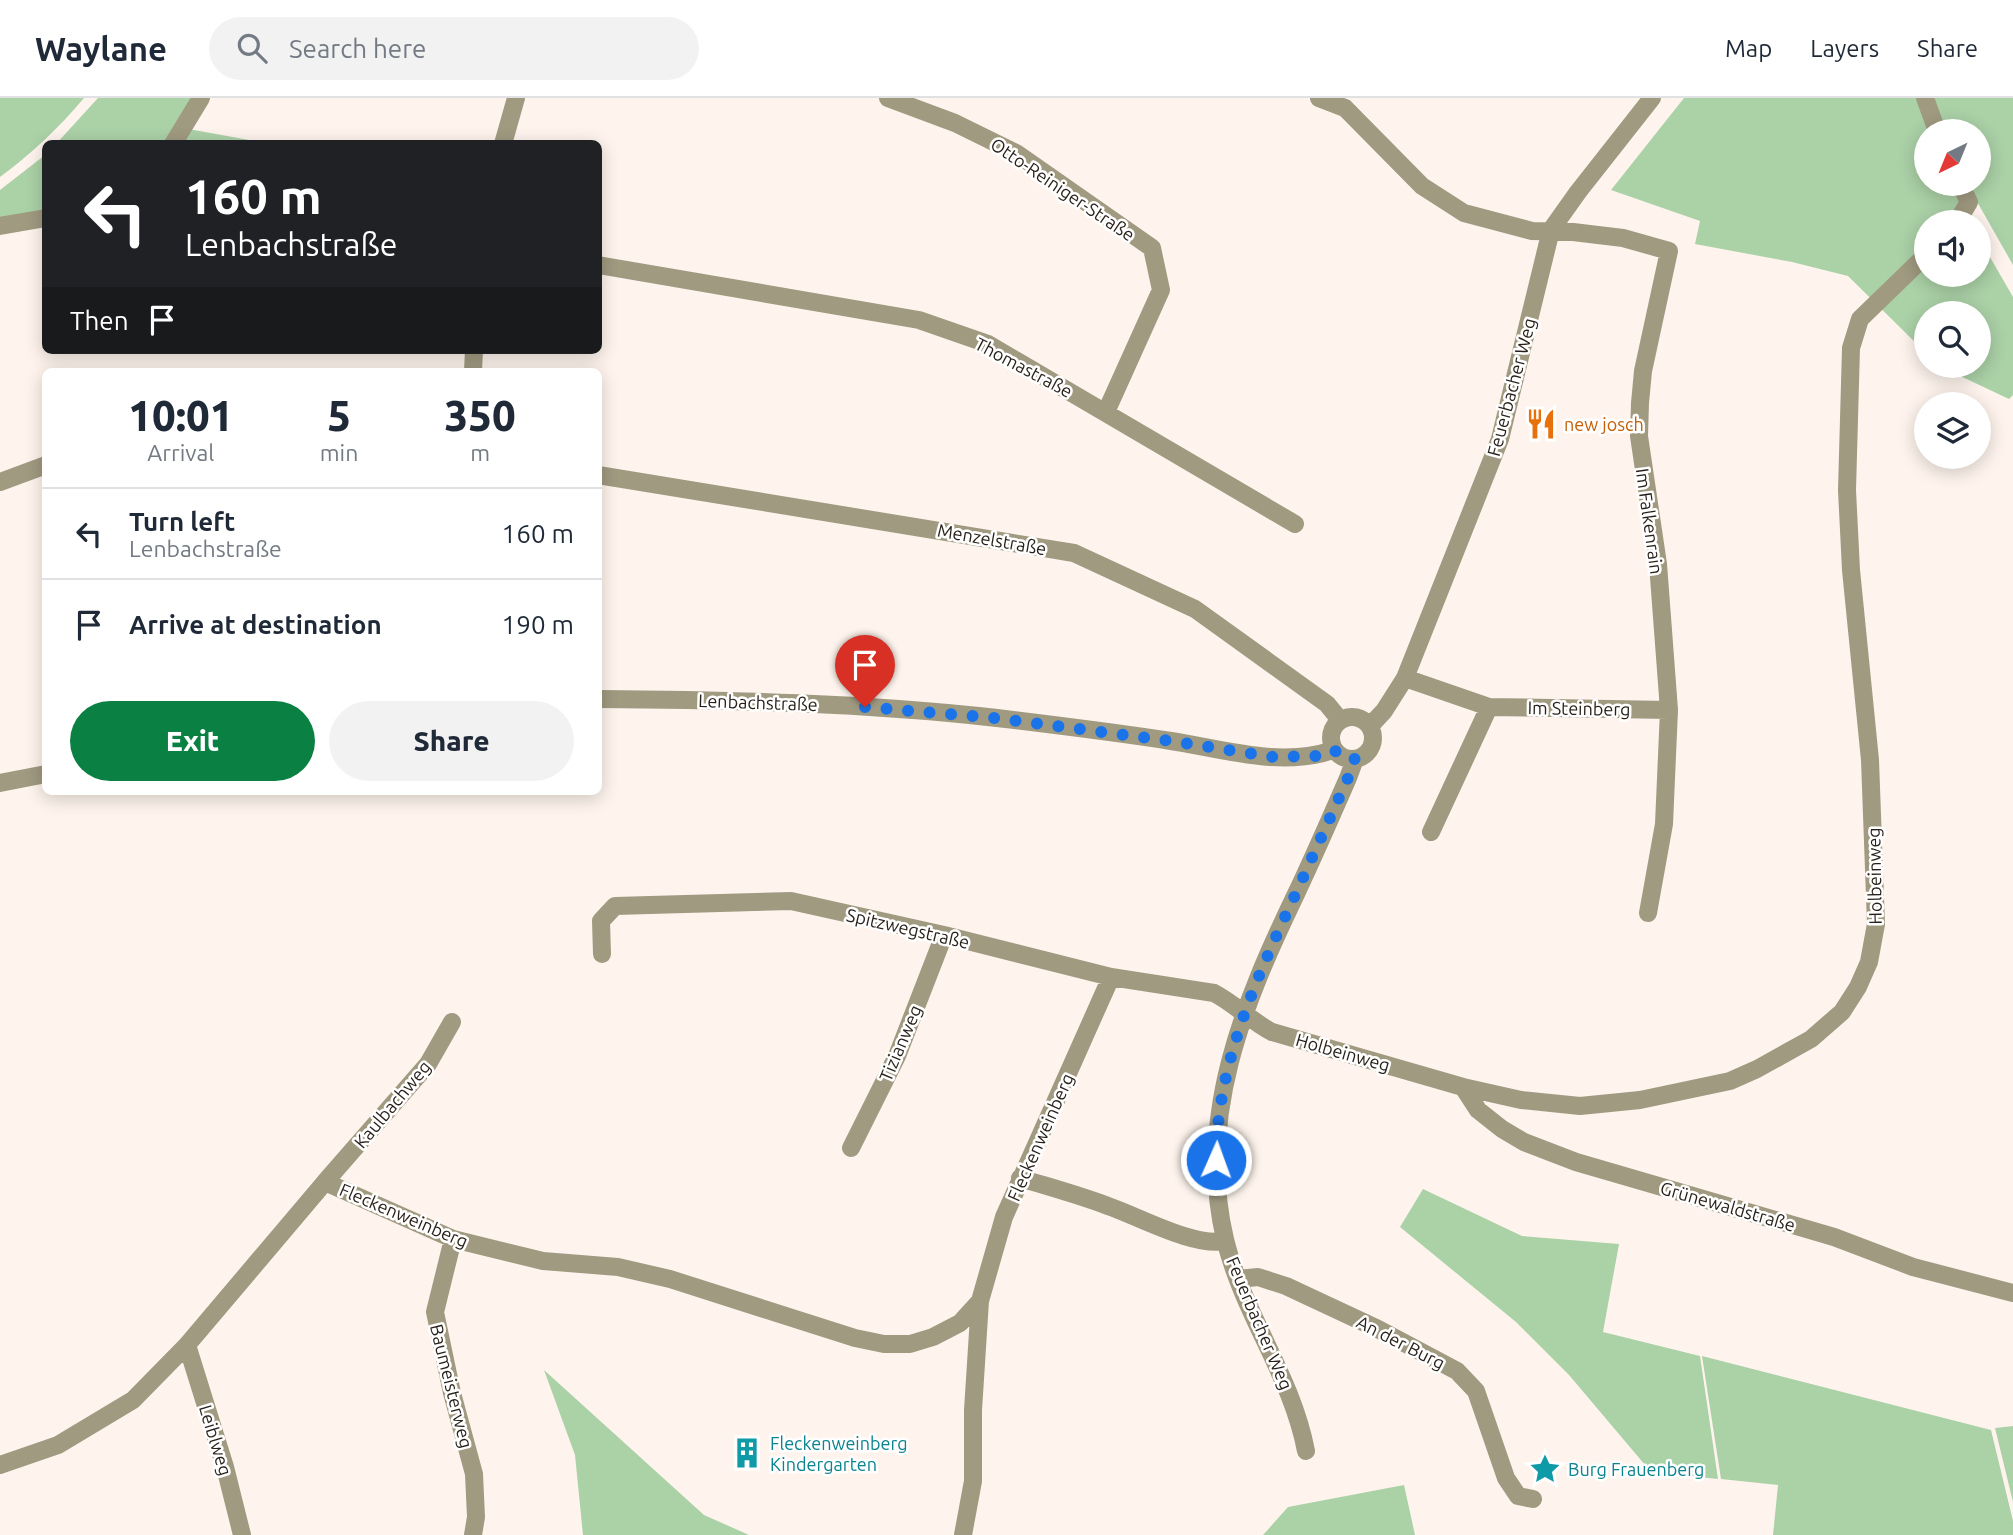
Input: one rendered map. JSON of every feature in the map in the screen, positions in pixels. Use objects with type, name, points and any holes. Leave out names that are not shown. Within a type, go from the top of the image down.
[{"type":"street","points":[[175,140],[201,98]]},
{"type":"street","points":[[504,140],[516,98]]},
{"type":"street","name":"Otto-Reiniger-Straße","points":[[888,98],[955,123],[1016,153],[1152,248],[1161,290],[1106,412]]},
{"type":"street","points":[[1319,98],[1345,108],[1422,186],[1464,213],[1532,231],[1551,230]]},
{"type":"street","name":"Feuerbacher Weg","points":[[1306,1451],[1301,1424],[1291,1395],[1256,1324],[1225,1241],[1216,1182],[1216,1137],[1221,1096],[1230,1057],[1268,952],[1355,759],[1363,757],[1373,743],[1370,726],[1384,711],[1405,678],[1500,439],[1551,230],[1651,98]]},
{"type":"street","points":[[1925,98],[1933,119]]},
{"type":"street","points":[[0,226],[42,219]]},
{"type":"street","name":"Im Falkenrain","points":[[1551,230],[1623,238],[1669,251],[1643,370],[1639,436],[1658,564],[1669,710],[1664,824],[1648,914]]},
{"type":"street","name":"Thomastraße","points":[[602,266],[919,320],[988,344],[1295,524]]},
{"type":"street","name":"Holbeinweg","points":[[1244,1014],[1272,1032],[1464,1087],[1521,1100],[1580,1106],[1640,1100],[1730,1081],[1811,1039],[1842,1012],[1858,987],[1869,962],[1876,924],[1877,888],[1870,760],[1851,570],[1847,490],[1851,348],[1860,319],[1914,266]]},
{"type":"street","points":[[0,482],[42,466]]},
{"type":"street","name":"Menzelstraße","points":[[602,476],[1074,553],[1195,609],[1327,704],[1340,720]]},
{"type":"street","name":"Im Steinberg","points":[[1405,678],[1489,707],[1669,710]]},
{"type":"street","name":"Lenbachstraße","points":[[602,699],[839,705],[995,718],[1273,757],[1317,756],[1334,750]]},
{"type":"street","points":[[1431,832],[1489,707]]},
{"type":"street","points":[[1355,759],[1346,759],[1334,750],[1331,733],[1334,726],[1348,716],[1356,717],[1370,726]]},
{"type":"street","points":[[0,783],[42,775]]},
{"type":"street","name":"Spitzwegstraße","points":[[601,954],[601,921],[615,906],[791,901],[944,935],[1111,977],[1214,993],[1244,1014]]},
{"type":"street","name":"Tizianweg","points":[[851,1148],[897,1056],[944,935]]},
{"type":"street","name":"Fleckenweinberg","points":[[963,1535],[973,1481],[973,1410],[980,1301],[1004,1217],[1111,977]]},
{"type":"street","name":"Kaulbachweg","points":[[325,1182],[428,1064],[452,1022]]},
{"type":"street","name":"Grünewaldstraße","points":[[1464,1087],[1478,1110],[1502,1129],[1524,1142],[1576,1162],[1811,1230],[1913,1267],[2013,1293]]},
{"type":"street","points":[[1020,1178],[1105,1204],[1193,1239],[1212,1243],[1225,1241]]},
{"type":"street","name":"Fleckenweinberg","points":[[0,1465],[58,1445],[133,1401],[187,1345],[325,1182],[453,1239],[543,1261],[618,1268],[670,1279],[855,1338],[884,1344],[910,1344],[933,1337],[960,1323],[980,1301]]},
{"type":"street","name":"Baumeisterweg","points":[[453,1239],[435,1312],[452,1393],[474,1474],[476,1517],[473,1535]]},
{"type":"street","name":"An der Burg","points":[[1238,1279],[1258,1277],[1286,1286],[1378,1329],[1457,1371],[1476,1391],[1506,1478],[1518,1496],[1533,1499]]},
{"type":"street","name":"Leiblweg","points":[[187,1345],[225,1467],[242,1535]]},
{"type":"green space","points":[[0,98],[84,98],[44,140],[0,177]]},
{"type":"green space","points":[[98,98],[190,98],[198,103],[183,128],[249,140],[60,140]]},
{"type":"green space","points":[[1684,98],[1918,98],[1926,119],[1914,119],[1914,196],[1958,196],[1965,210],[1914,210],[1914,287],[1991,287],[1991,259],[2013,297],[2013,395],[2009,399],[1964,378],[1991,378],[1991,301],[1914,301],[1914,341],[1848,276],[1792,262],[1695,244],[1700,221],[1611,190]]},
{"type":"green space","points":[[1932,98],[2013,98],[2013,265],[1991,226],[1991,210],[1982,210],[1974,196],[1992,196],[1992,119],[1940,119]]},
{"type":"green space","points":[[42,157],[42,219],[0,226],[0,190]]},
{"type":"green space","points":[[1423,1189],[1522,1236],[1619,1244],[1603,1332],[1700,1356],[1718,1479],[1651,1472],[1569,1375],[1516,1322],[1400,1227]]},
{"type":"green space","points":[[1702,1356],[1991,1430],[2013,1521],[2013,1535],[1773,1535],[1778,1485],[1721,1479]]},
{"type":"green space","points":[[544,1370],[704,1515],[749,1535],[583,1535],[575,1455]]},
{"type":"green space","points":[[2013,1426],[2013,1502],[1995,1428]]},
{"type":"green space","points":[[1404,1485],[1415,1535],[1263,1535],[1288,1507]]},
{"type":"place","name":"new josch","points":[[1541,424]]},
{"type":"place","name":"Fleckenweinberg Kindergarten","points":[[747,1453]]},
{"type":"place","name":"Burg Frauenberg","points":[[1545,1469]]},
{"type":"route","points":[[865,707],[995,718],[1273,757],[1317,756],[1334,750],[1346,759],[1355,759],[1268,952],[1244,1014],[1221,1096],[1216,1160]]}]
